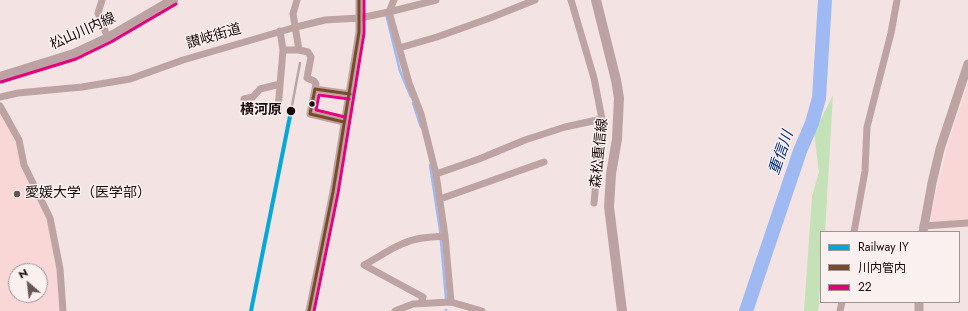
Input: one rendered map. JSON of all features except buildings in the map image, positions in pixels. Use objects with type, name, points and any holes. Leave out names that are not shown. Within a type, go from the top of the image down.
[{"type":"main road","name":"松山川内線","points":[[0,77],[74,54],[108,38],[173,0]]},
{"type":"main road","name":"森松重信線","points":[[596,0],[619,98],[617,140],[611,174],[610,207],[622,311]]},
{"type":"street","points":[[102,0],[98,13],[108,38]]},
{"type":"street","points":[[297,0],[293,14],[299,50]]},
{"type":"street","points":[[309,311],[333,192],[360,32],[359,0]]},
{"type":"street","points":[[394,0],[387,13],[409,83],[421,114],[436,174],[440,199],[442,236],[451,302]]},
{"type":"street","name":"讃岐街道","points":[[0,97],[18,93],[82,87],[130,79],[184,60],[280,31],[325,20],[360,18],[387,13],[436,0]]},
{"type":"street","points":[[399,48],[437,37],[535,0]]},
{"type":"street","points":[[571,0],[594,78],[602,119],[594,203]]},
{"type":"street","points":[[854,231],[865,171],[867,127],[891,33],[896,0]]},
{"type":"street","points":[[278,109],[283,50],[280,31]]},
{"type":"street","points":[[283,50],[299,50],[308,52],[311,57],[307,78],[314,81],[316,84],[310,114],[344,122]]},
{"type":"street","points":[[968,64],[940,149],[923,229],[968,223]]},
{"type":"street","points":[[244,99],[253,96],[260,89],[280,84]]},
{"type":"street","points":[[315,89],[350,94]]},
{"type":"street","points":[[0,106],[19,140],[24,165],[50,218],[60,269],[63,311]]},
{"type":"street","points":[[436,174],[479,159],[525,140],[565,127],[602,119]]},
{"type":"street","points":[[440,199],[544,162]]},
{"type":"street","points":[[421,303],[423,297],[364,266],[393,249],[409,242],[417,239],[442,236]]},
{"type":"street","points":[[395,311],[413,304],[451,302],[482,311]]},
{"type":"shaded area","points":[[968,83],[968,220],[934,222],[931,220],[930,215],[949,141]]},
{"type":"shaded area","name":"愛媛大学（医学部）","points":[[0,110],[16,143],[21,168],[47,220],[58,276],[60,311],[0,311]]},
{"type":"green space","points":[[833,95],[825,231],[820,231],[820,287],[818,311],[804,311],[812,196],[819,172],[814,133]]},
{"type":"waterway","name":"重信川","points":[[746,311],[800,151],[812,123],[819,98],[825,0]]},
{"type":"waterway","points":[[386,14],[400,71],[411,97]]},
{"type":"waterway","points":[[413,103],[421,127]]},
{"type":"waterway","points":[[430,165],[440,230],[446,299]]},
{"type":"railway","points":[[291,111],[300,63]]},
{"type":"rail line","name":"IY","points":[[251,311],[291,111]]},
{"type":"transit line","name":"川内管内","points":[[309,311],[333,192],[359,32],[359,0]]},
{"type":"transit line","name":"22","points":[[314,311],[338,193],[364,33],[364,0]]},
{"type":"transit line","name":"22","points":[[1,82],[76,59],[111,42],[176,4]]},
{"type":"transit line","name":"川内管内","points":[[344,122],[310,114],[315,89],[350,94]]},
{"type":"transit line","name":"22","points":[[345,117],[316,110],[319,95],[349,99]]},
{"type":"place","name":"横河原","points":[[291,111]]},
{"type":"place","name":"愛媛大学（医学部）","points":[[17,194]]}]
